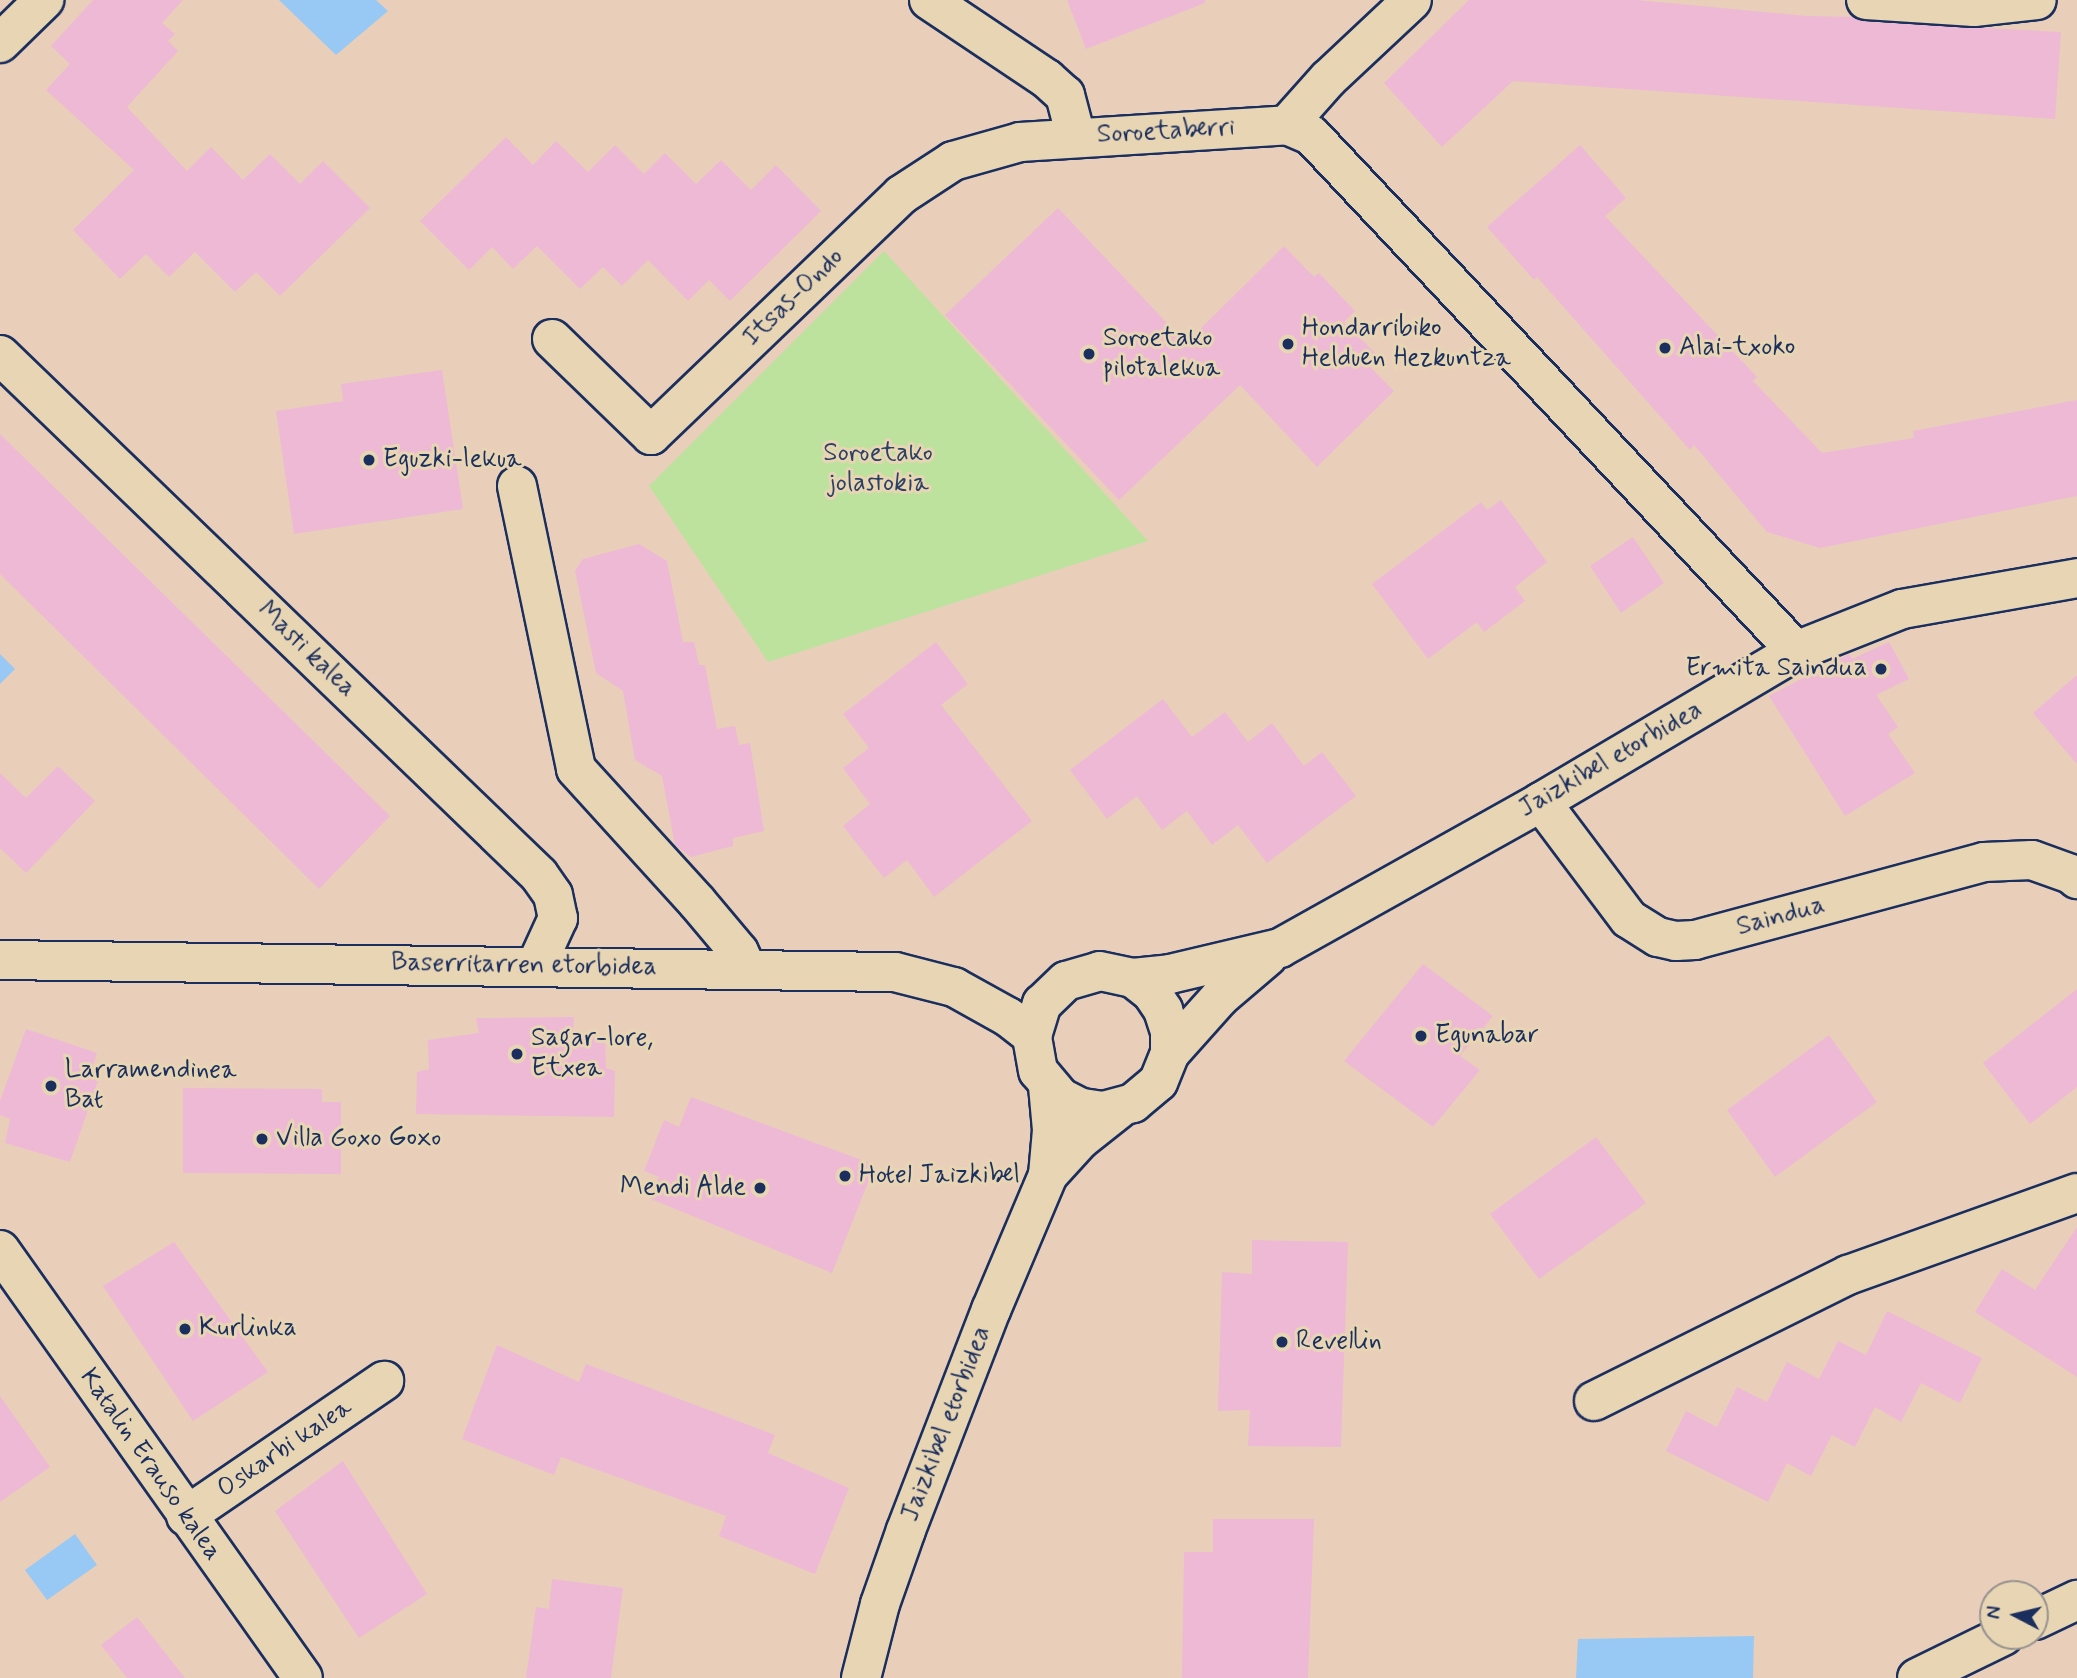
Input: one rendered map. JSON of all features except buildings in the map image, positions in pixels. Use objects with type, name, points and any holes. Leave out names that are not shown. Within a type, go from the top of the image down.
[{"type":"street","points":[[0,43],[44,0]]},
{"type":"street","name":"Soroetaberri","points":[[929,0],[1047,79],[1065,95],[1076,136],[1287,125]]},
{"type":"street","points":[[1412,0],[1328,79],[1287,125],[1311,135],[1796,651]]},
{"type":"street","points":[[1866,0],[1974,8],[2037,0]]},
{"type":"street","name":"Itsas-Ondo","points":[[552,339],[651,435],[901,195],[953,161],[1020,142],[1076,136]]},
{"type":"street","name":"Masti kalea","points":[[0,355],[539,875],[553,895],[558,918],[554,933],[536,966]]},
{"type":"street","points":[[517,486],[576,769],[705,912],[739,952],[747,969]]},
{"type":"street","name":"Jaizkibel etorbidea","points":[[1280,948],[1207,967],[1133,978],[1100,971],[1066,981],[1042,1004],[1032,1037],[1038,1071],[1048,1086],[1061,1098],[1081,1108],[1103,1111],[1133,1103],[1152,1088],[1166,1068],[1170,1054],[1220,997],[1280,948],[1541,802],[1796,651],[1902,609],[2077,578]]},
{"type":"street","name":"Saindua","points":[[1541,802],[1629,919],[1658,937],[1676,940],[1704,938],[1984,862],[2032,860],[2071,874],[2077,879]]},
{"type":"street","name":"Baserritarren etorbidea","points":[[0,960],[864,970],[925,978],[982,1001],[1032,1037]]},
{"type":"street","points":[[1133,978],[1151,992],[1163,1010],[1170,1031],[1170,1054]]},
{"type":"street","name":"Jaizkibel etorbidea","points":[[861,1678],[880,1604],[906,1530],[991,1310],[1048,1175],[1052,1130],[1048,1086]]},
{"type":"street","name":"Jaizkibel etorbidea","points":[[1048,1175],[1080,1140],[1119,1108]]},
{"type":"street","points":[[1594,1401],[1848,1275],[2077,1193]]},
{"type":"street","name":"Katalin Erauso kalea","points":[[0,1250],[303,1678]]},
{"type":"street","name":"Oskarbi kalea","points":[[186,1516],[384,1381]]},
{"type":"street","points":[[2049,1613],[2077,1600]]},
{"type":"street","points":[[1917,1678],[1979,1648]]},
{"type":"green space","name":"Soroetako jolastokia","points":[[884,251],[1148,541],[768,662],[649,486]]},
{"type":"water","points":[[279,0],[376,0],[388,11],[336,55]]},
{"type":"water","points":[[0,654],[15,669],[0,684]]},
{"type":"water","points":[[75,1534],[97,1565],[47,1600],[25,1570]]},
{"type":"water","points":[[1754,1636],[1753,1678],[1576,1678],[1578,1639]]},
{"type":"place","name":"Hondarribiko Helduen Hezkuntza","points":[[1288,344]]},
{"type":"place","name":"Alai-txoko","points":[[1665,348]]},
{"type":"place","name":"Soroetako pilotalekua","points":[[1089,354]]},
{"type":"place","name":"Eguzki-lekua","points":[[369,460]]},
{"type":"place","name":"Ermita Saindua","points":[[1881,669]]},
{"type":"place","name":"Egunabar","points":[[1421,1036]]},
{"type":"place","name":"Sagar-lore, Etxea","points":[[517,1054]]},
{"type":"place","name":"Larramendinea Bat","points":[[51,1086]]},
{"type":"place","name":"Villa Goxo Goxo","points":[[262,1139]]},
{"type":"place","name":"Hotel Jaizkibel","points":[[845,1176]]},
{"type":"place","name":"Mendi Alde","points":[[760,1188]]},
{"type":"place","name":"Kurlinka","points":[[185,1329]]},
{"type":"place","name":"Revellin","points":[[1282,1342]]}]
